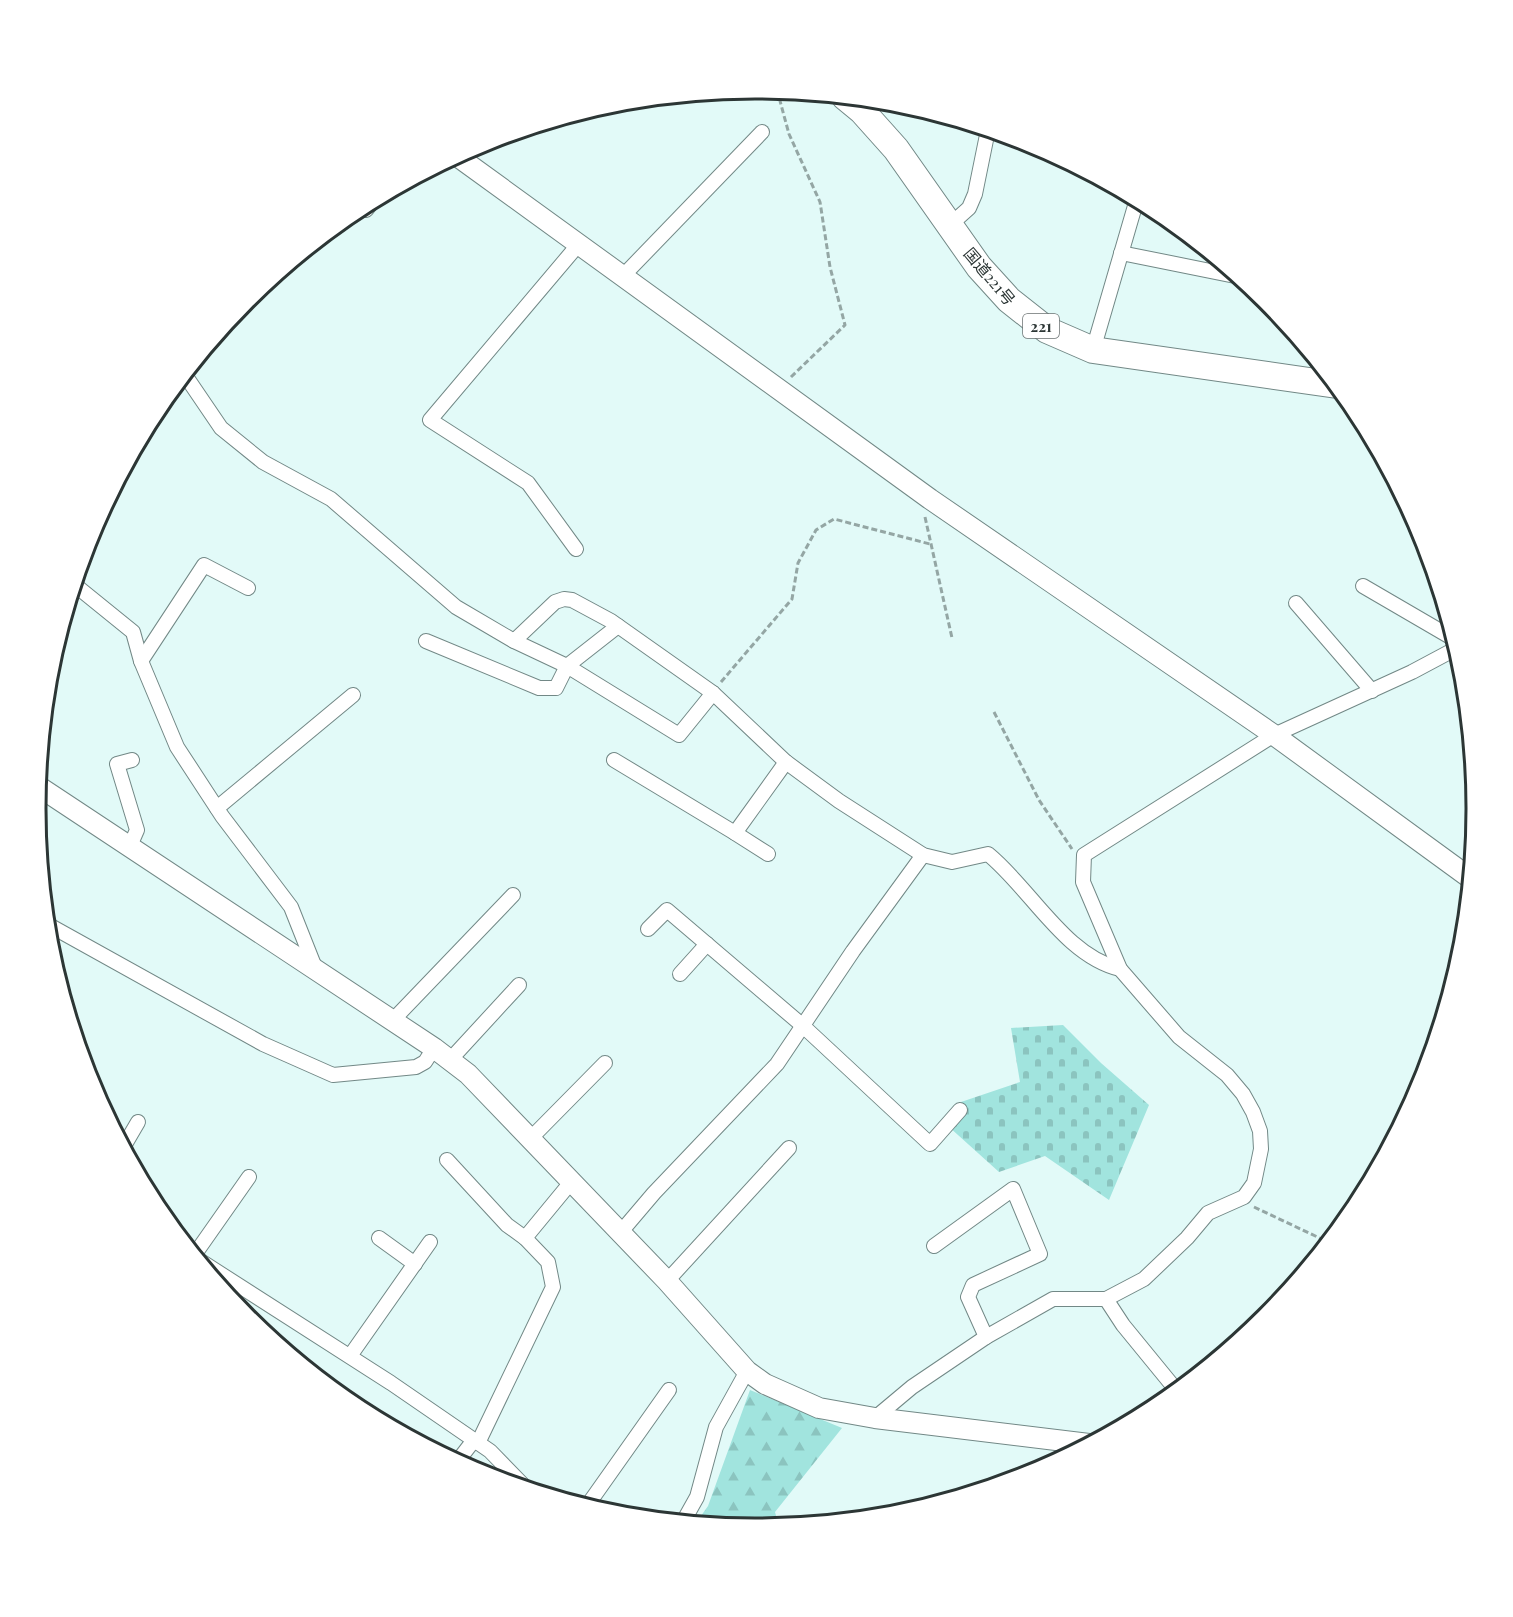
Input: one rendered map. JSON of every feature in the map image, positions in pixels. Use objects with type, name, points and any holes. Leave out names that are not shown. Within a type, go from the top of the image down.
[{"type":"highway","name":"国道221号","points":[[856,106],[896,149],[979,267],[1008,300],[1047,330],[1093,350],[1326,384]]},
{"type":"street","points":[[622,277],[762,132]]},
{"type":"street","points":[[950,225],[969,208],[975,194],[987,137]]},
{"type":"street","points":[[465,162],[920,492],[1274,735],[1463,873]]},
{"type":"street","points":[[1093,350],[1134,208]]},
{"type":"street","points":[[576,549],[528,483],[430,420],[578,245]]},
{"type":"street","points":[[1121,253],[1225,275]]},
{"type":"street","points":[[189,381],[221,428],[264,462],[331,499],[456,607],[514,641],[567,666],[679,735],[713,693]]},
{"type":"street","points":[[141,661],[204,564],[248,588]]},
{"type":"street","points":[[1363,586],[1444,633]]},
{"type":"street","points":[[81,590],[133,632],[141,661],[177,747],[217,808],[291,907],[316,970]]},
{"type":"street","points":[[514,641],[555,602],[564,599],[572,600],[618,626],[713,693],[786,762],[839,801],[923,855],[952,862],[988,854],[1009,871],[1056,927],[1101,964],[1120,969]]},
{"type":"street","points":[[1296,603],[1371,691]]},
{"type":"street","points":[[426,641],[538,688],[556,688],[567,666],[618,626]]},
{"type":"street","points":[[874,1418],[912,1387],[986,1337],[1053,1299],[1106,1299],[1144,1279],[1187,1238],[1208,1213],[1239,1200],[1254,1183],[1261,1149],[1260,1131],[1253,1112],[1243,1094],[1227,1075],[1179,1036],[1120,969],[1083,882],[1084,855],[1274,735],[1371,691],[1449,652]]},
{"type":"street","points":[[217,808],[353,695]]},
{"type":"street","points":[[130,846],[137,831],[117,764],[132,760]]},
{"type":"street","points":[[614,760],[768,854]]},
{"type":"street","points":[[735,833],[786,762]]},
{"type":"street","points":[[47,792],[393,1020],[468,1074],[667,1281],[747,1371],[765,1384],[819,1408],[874,1418],[1076,1442]]},
{"type":"street","points":[[620,1233],[654,1193],[777,1065],[853,951],[923,855]]},
{"type":"street","points":[[393,1020],[513,895]]},
{"type":"street","points":[[648,929],[667,910],[803,1026],[930,1144],[960,1110]]},
{"type":"street","points":[[57,930],[263,1044],[333,1075],[416,1067],[442,1054],[519,985]]},
{"type":"street","points":[[680,974],[707,944]]},
{"type":"street","points":[[531,1138],[605,1064]]},
{"type":"street","points":[[128,1138],[138,1122]]},
{"type":"street","points":[[667,1281],[789,1148]]},
{"type":"street","points":[[447,1160],[507,1225],[525,1238],[548,1262],[553,1287],[476,1441],[464,1455]]},
{"type":"street","points":[[199,1248],[249,1177]]},
{"type":"street","points":[[525,1238],[572,1181]]},
{"type":"street","points":[[934,1246],[1013,1189],[1040,1254],[973,1285],[968,1297],[986,1337]]},
{"type":"street","points":[[379,1238],[415,1264]]},
{"type":"street","points":[[350,1356],[430,1242]]},
{"type":"street","points":[[220,1273],[350,1356],[476,1441],[490,1451],[514,1475]]},
{"type":"street","points":[[1106,1299],[1123,1325],[1172,1384]]},
{"type":"street","points":[[687,1515],[697,1497],[716,1427],[747,1371]]},
{"type":"street","points":[[592,1499],[669,1390]]},
{"type":"path","points":[[778,389],[845,325],[830,267],[820,202],[789,134],[780,100]]},
{"type":"path","points":[[920,492],[952,638]]},
{"type":"path","points":[[713,693],[792,598],[798,563],[816,530],[834,519],[930,544]]},
{"type":"path","points":[[994,712],[1039,800],[1082,863]]},
{"type":"path","points":[[1239,1200],[1321,1239]]},
{"type":"green space","points":[[1063,1025],[1101,1063],[1149,1105],[1109,1200],[1045,1156],[999,1172],[948,1126],[961,1102],[1020,1082],[1011,1028]]},
{"type":"green space","points":[[750,1390],[842,1428],[775,1512],[776,1518],[701,1516],[708,1506]]}]
